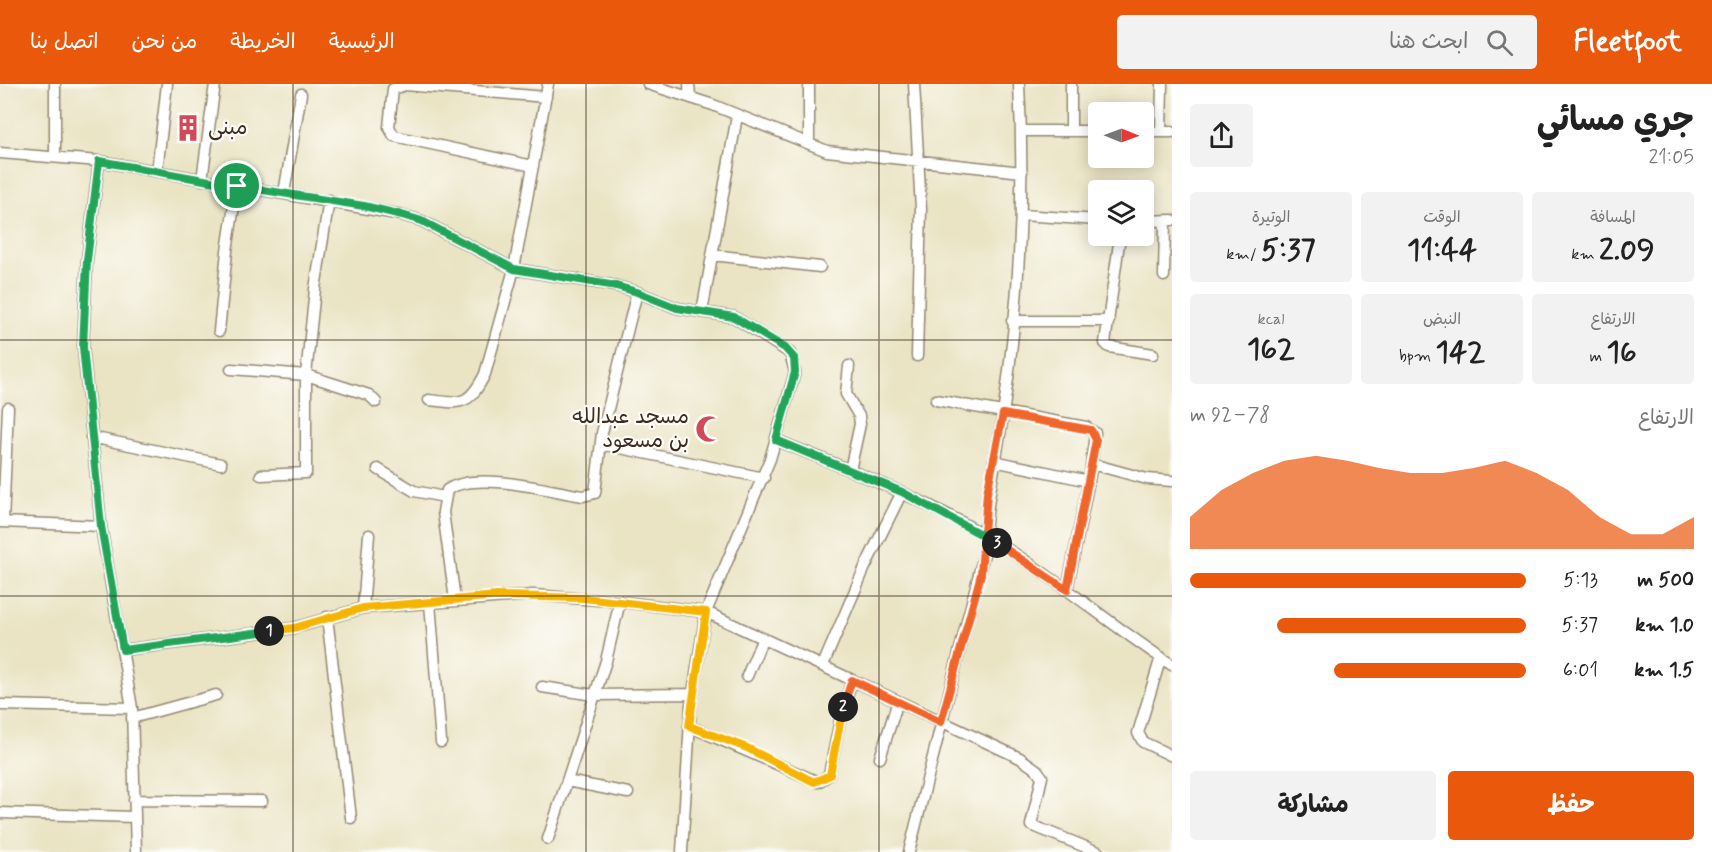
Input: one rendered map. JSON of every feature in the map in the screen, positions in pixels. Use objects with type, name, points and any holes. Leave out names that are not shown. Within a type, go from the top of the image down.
[{"type":"street","points":[[55,84],[55,156]]},
{"type":"street","points":[[157,171],[167,84]]},
{"type":"street","points":[[202,180],[214,84]]},
{"type":"street","points":[[429,400],[457,404],[465,401],[478,389],[485,374],[514,269],[548,84]]},
{"type":"street","points":[[648,84],[690,97],[809,144],[844,154],[1022,172]]},
{"type":"street","points":[[689,84],[690,97]]},
{"type":"street","points":[[809,84],[809,144]]},
{"type":"street","points":[[914,84],[921,209],[917,356]]},
{"type":"street","points":[[909,852],[981,574],[987,493],[1003,414],[1021,215],[1019,84]]},
{"type":"street","points":[[1071,84],[1071,130]]},
{"type":"street","points":[[1162,84],[1167,132]]},
{"type":"street","points":[[533,166],[394,136],[389,127],[393,89],[405,86],[546,97]]},
{"type":"street","points":[[284,193],[301,94]]},
{"type":"street","points":[[702,312],[737,116]]},
{"type":"street","points":[[1021,131],[1088,131]]},
{"type":"street","points":[[0,153],[99,161],[364,206],[422,221],[514,269],[637,292],[677,308],[734,317],[785,348],[794,358],[795,372],[776,440],[764,478],[706,612],[692,694],[681,852]]},
{"type":"street","points":[[99,161],[87,260],[83,347],[101,526],[132,713],[136,852]]},
{"type":"street","points":[[219,331],[227,251],[237,186]]},
{"type":"street","points":[[261,475],[306,473],[306,375],[315,288],[329,200]]},
{"type":"street","points":[[1021,215],[1088,219]]},
{"type":"street","points":[[1164,276],[1168,220]]},
{"type":"street","points":[[1119,246],[1107,345],[1153,354]]},
{"type":"street","points":[[712,255],[820,267]]},
{"type":"street","points":[[455,600],[442,512],[447,490],[464,483],[529,484],[555,492],[590,495],[595,493],[601,444],[637,292]]},
{"type":"street","points":[[1012,321],[1109,321]]},
{"type":"street","points":[[849,366],[846,394],[857,410],[860,424],[850,470]]},
{"type":"street","points":[[231,369],[306,375],[369,395],[376,402]]},
{"type":"street","points":[[936,400],[1091,430],[1096,440],[1067,590]]},
{"type":"street","points":[[9,408],[2,522],[101,526]]},
{"type":"street","points":[[91,436],[221,465]]},
{"type":"street","points":[[776,440],[902,492],[984,535],[1067,590],[1172,665]]},
{"type":"street","points":[[601,444],[764,478]]},
{"type":"street","points":[[994,461],[1089,481]]},
{"type":"street","points":[[1092,465],[1147,479],[1172,482]]},
{"type":"street","points":[[378,469],[414,491],[427,496],[444,497]]},
{"type":"street","points":[[823,665],[865,567],[902,492]]},
{"type":"street","points":[[363,608],[369,535]]},
{"type":"street","points":[[123,650],[294,628],[363,608],[455,600],[533,595],[620,601],[706,612],[1020,758],[1037,770],[1042,783],[1031,825],[1098,852]]},
{"type":"street","points":[[548,839],[612,642],[620,601]]},
{"type":"street","points":[[430,603],[441,742]]},
{"type":"street","points":[[327,617],[351,819]]},
{"type":"street","points":[[747,676],[763,638]]},
{"type":"street","points":[[1161,657],[1138,733],[1143,742],[1172,756]]},
{"type":"street","points":[[689,726],[818,782],[830,775],[840,720],[852,680]]},
{"type":"street","points":[[542,687],[594,695],[692,694]]},
{"type":"street","points":[[0,705],[132,713],[216,695]]},
{"type":"street","points":[[880,758],[898,701]]},
{"type":"street","points":[[567,781],[628,793]]},
{"type":"street","points":[[134,800],[262,801]]},
{"type":"street","points":[[0,813],[134,817]]},
{"type":"place","name":"مبنى","points":[[188,128]]},
{"type":"place","name":"مسجد عبدالله بن مسعود","points":[[709,429]]},
{"type":"route","points":[[237,186],[99,161],[87,260],[83,347],[101,526],[110,590],[123,650],[294,628],[322,618],[363,608],[497,596],[533,595],[584,598],[706,612],[689,726],[747,748],[818,782],[830,775],[832,754],[852,680],[941,722],[981,574],[984,554],[984,535],[987,493],[1003,414],[1086,427],[1095,433],[1096,440],[1090,475],[1067,590],[984,535],[902,492],[776,440],[795,372],[794,358],[785,348],[734,317],[677,308],[616,286],[569,280],[514,269],[422,221],[402,215],[364,206],[237,186]]}]
